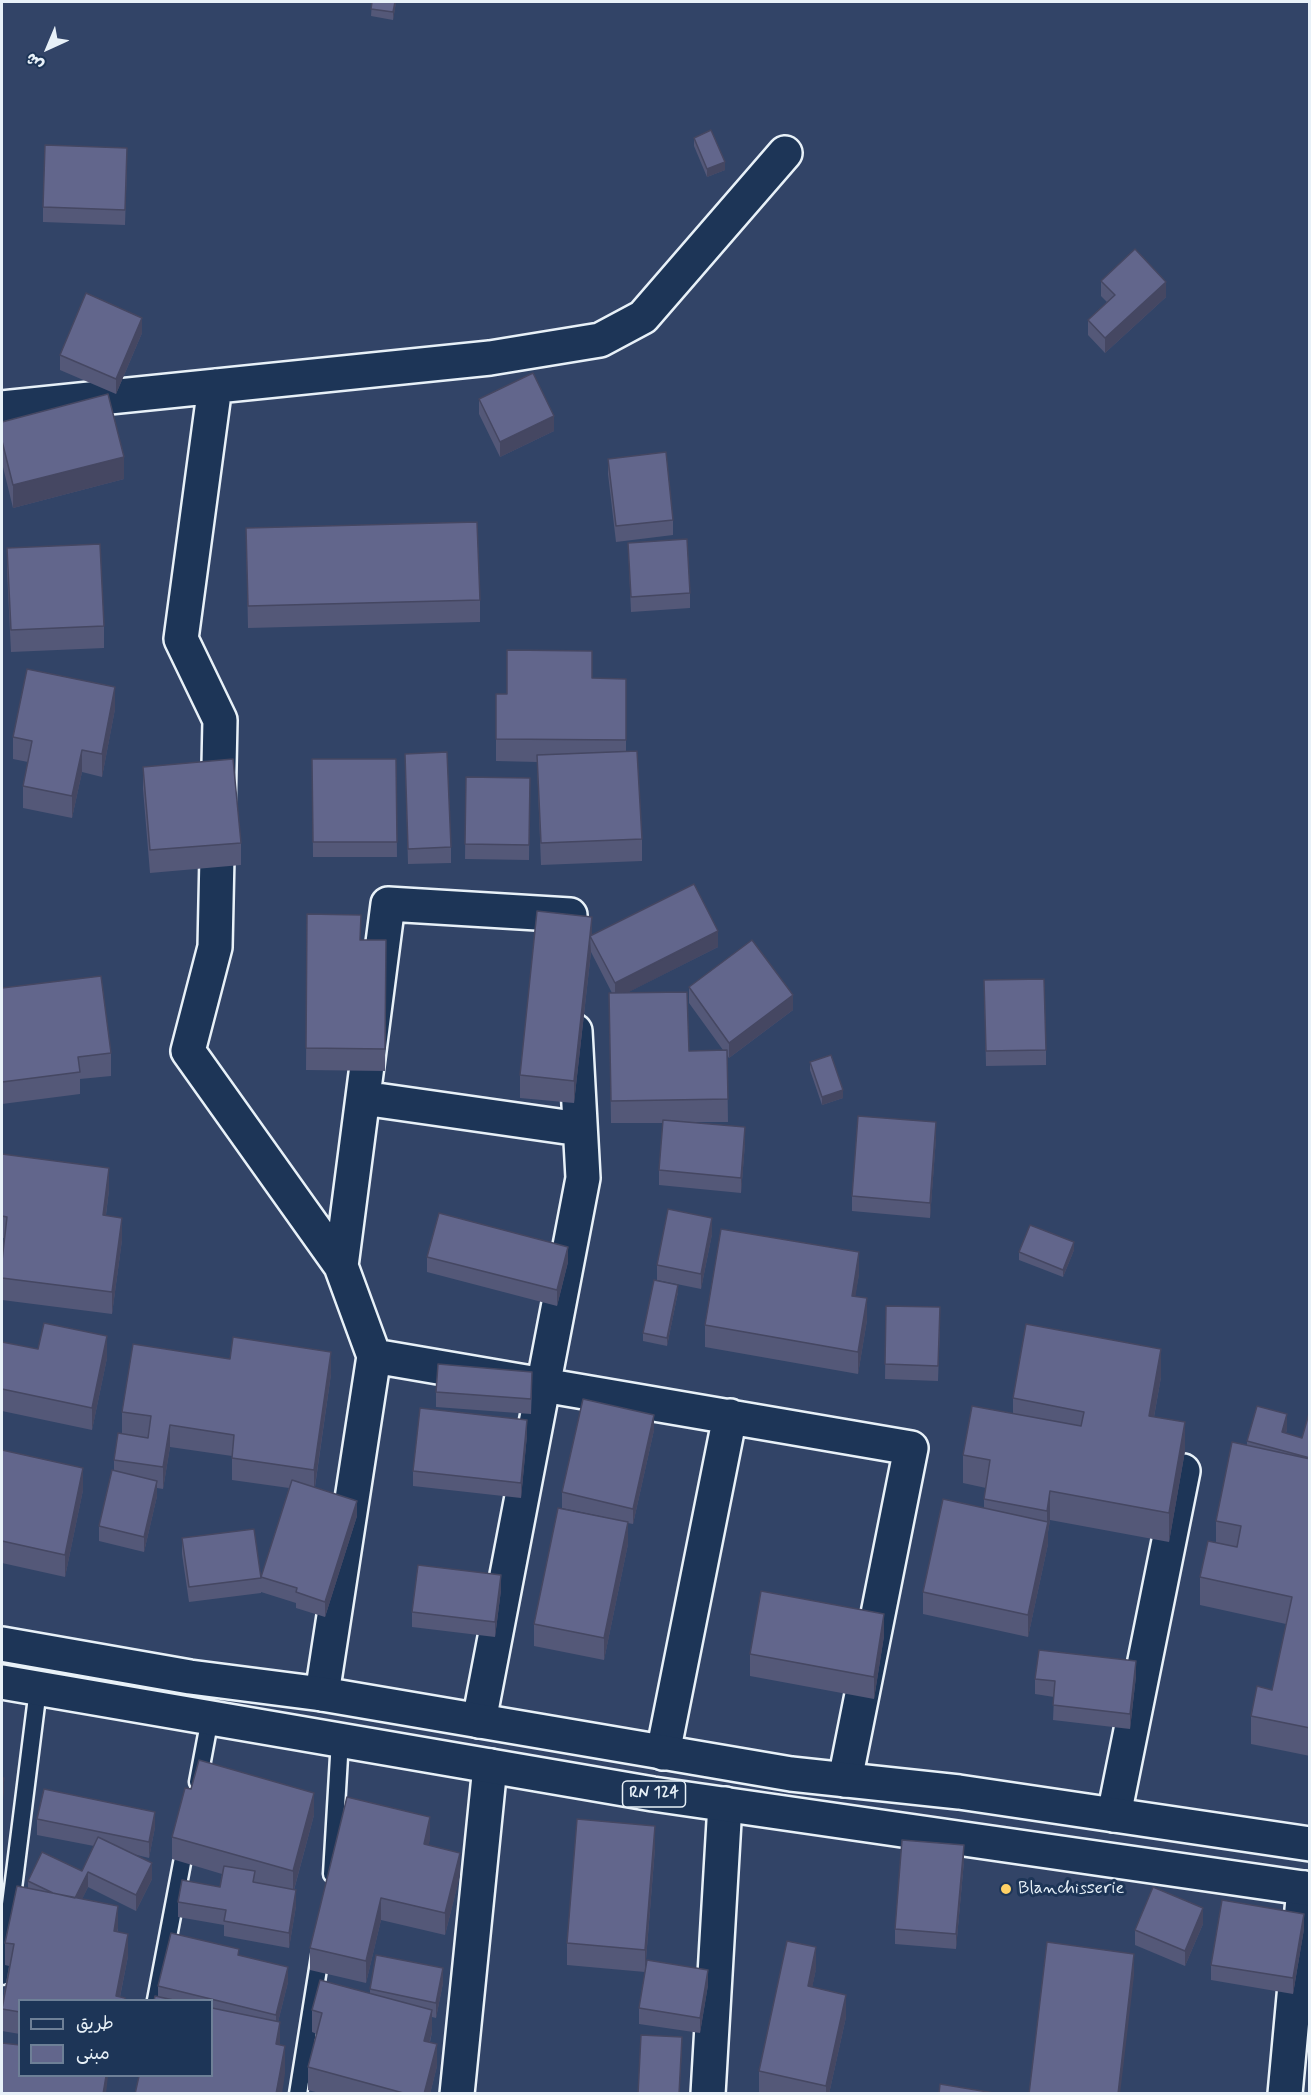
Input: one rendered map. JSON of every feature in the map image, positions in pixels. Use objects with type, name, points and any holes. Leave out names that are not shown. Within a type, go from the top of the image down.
[{"type":"street","points":[[2,408],[490,358],[600,340],[642,317],[675,282],[784,153]]},
{"type":"street","points":[[215,386],[182,639],[220,720],[215,947],[188,1051],[341,1266],[374,1356],[322,1694]]},
{"type":"street","points":[[341,1266],[388,904],[570,915],[572,963]]},
{"type":"street","points":[[479,1721],[583,1178],[574,998]]},
{"type":"street","points":[[363,1098],[580,1129]]},
{"type":"street","points":[[374,1356],[911,1448],[845,1780]]},
{"type":"street","points":[[663,1753],[730,1416]]},
{"type":"street","points":[[1114,1815],[1183,1471]]},
{"type":"street","name":"RN 124","points":[[2,1644],[190,1677],[322,1694],[790,1774],[959,1792],[1310,1844]]},
{"type":"street","name":"RN 124","points":[[2,1682],[653,1794],[1307,1888]]},
{"type":"street","points":[[457,2094],[490,1766]]},
{"type":"street","points":[[708,2094],[725,1804]]},
{"type":"street","points":[[1285,2094],[1307,1888]]},
{"type":"lane","points":[[2,1976],[38,1689]]},
{"type":"lane","points":[[194,1800],[210,1718]]},
{"type":"lane","points":[[331,1888],[340,1740]]},
{"type":"lane","points":[[156,1999],[190,1824]]},
{"type":"lane","points":[[298,2094],[324,1934]]},
{"type":"building","points":[[372,2],[395,2],[393,12],[371,9]]},
{"type":"building","points":[[711,130],[725,162],[707,169],[694,138]]},
{"type":"building","points":[[45,145],[127,148],[125,210],[43,207]]},
{"type":"building","points":[[1135,249],[1166,282],[1105,338],[1088,320],[1115,295],[1101,281]]},
{"type":"building","points":[[86,293],[142,318],[116,379],[60,355]]},
{"type":"building","points":[[533,373],[554,416],[500,442],[479,399]]},
{"type":"building","points":[[108,394],[124,457],[13,485],[2,441],[2,422]]},
{"type":"building","points":[[666,452],[673,520],[616,526],[608,459]]},
{"type":"building","points":[[477,522],[480,600],[248,606],[246,528]]},
{"type":"building","points":[[687,539],[690,593],[631,597],[628,543]]},
{"type":"building","points":[[100,544],[104,626],[11,630],[7,548]]},
{"type":"building","points":[[507,650],[592,651],[592,678],[626,679],[626,740],[496,739],[496,694],[507,694]]},
{"type":"building","points":[[27,669],[115,687],[102,754],[82,750],[72,796],[23,786],[32,741],[13,737]]},
{"type":"building","points":[[637,751],[642,839],[541,843],[537,755]]},
{"type":"building","points":[[447,752],[451,847],[408,849],[405,754]]},
{"type":"building","points":[[233,759],[241,843],[150,850],[143,767]]},
{"type":"building","points":[[312,759],[396,759],[397,842],[313,842]]},
{"type":"building","points":[[466,777],[530,778],[529,845],[465,844]]},
{"type":"building","points":[[694,884],[718,931],[615,983],[590,936]]},
{"type":"building","points":[[537,911],[592,917],[574,1081],[520,1075]]},
{"type":"building","points":[[307,914],[361,915],[360,940],[386,940],[385,1049],[306,1048]]},
{"type":"building","points":[[752,940],[793,995],[729,1043],[689,987]]},
{"type":"building","points":[[101,976],[111,1053],[78,1057],[80,1072],[2,1082],[2,988]]},
{"type":"building","points":[[1044,979],[1046,1050],[986,1051],[984,980]]},
{"type":"building","points":[[687,992],[689,1051],[727,1050],[728,1099],[611,1101],[609,993]]},
{"type":"building","points":[[831,1055],[843,1090],[822,1097],[810,1062]]},
{"type":"building","points":[[858,1116],[936,1122],[930,1203],[852,1196]]},
{"type":"building","points":[[663,1120],[745,1127],[741,1178],[659,1170]]},
{"type":"building","points":[[2,1154],[109,1168],[103,1215],[122,1218],[112,1292],[2,1278],[7,1217],[2,1216]]},
{"type":"building","points":[[668,1209],[712,1218],[701,1274],[657,1265]]},
{"type":"building","points":[[439,1213],[568,1247],[557,1290],[427,1257]]},
{"type":"building","points":[[1030,1225],[1074,1242],[1063,1270],[1019,1252]]},
{"type":"building","points":[[721,1229],[859,1252],[852,1296],[867,1298],[858,1352],[705,1325]]},
{"type":"building","points":[[654,1280],[678,1285],[667,1338],[643,1333]]},
{"type":"building","points":[[886,1306],[940,1307],[938,1366],[885,1364]]},
{"type":"building","points":[[44,1323],[107,1336],[92,1408],[2,1389],[2,1342],[38,1349]]},
{"type":"building","points":[[1026,1324],[1161,1349],[1149,1416],[1185,1422],[1169,1513],[1050,1491],[1047,1511],[984,1499],[990,1460],[963,1455],[972,1406],[1081,1426],[1084,1412],[1013,1398]]},
{"type":"building","points":[[233,1337],[331,1352],[314,1470],[232,1458],[234,1435],[170,1425],[163,1467],[114,1460],[118,1433],[148,1438],[151,1416],[122,1412],[133,1344],[230,1359]]},
{"type":"building","points":[[438,1364],[532,1372],[531,1399],[436,1392]]},
{"type":"building","points":[[583,1399],[654,1415],[633,1509],[562,1492]]},
{"type":"building","points":[[1257,1406],[1287,1414],[1282,1432],[1302,1438],[1310,1410],[1310,1458],[1247,1441]]},
{"type":"building","points":[[420,1408],[527,1420],[521,1483],[413,1471]]},
{"type":"building","points":[[1232,1442],[1310,1459],[1310,1728],[1251,1716],[1257,1686],[1272,1690],[1292,1597],[1200,1577],[1208,1541],[1237,1547],[1241,1526],[1216,1521]]},
{"type":"building","points":[[2,1450],[83,1468],[65,1555],[2,1541]]},
{"type":"building","points":[[112,1470],[157,1481],[144,1537],[99,1526]]},
{"type":"building","points":[[292,1480],[357,1501],[325,1602],[296,1592],[297,1588],[261,1577]]},
{"type":"building","points":[[943,1499],[1048,1522],[1028,1615],[923,1592]]},
{"type":"building","points":[[558,1508],[628,1522],[604,1638],[534,1624]]},
{"type":"building","points":[[254,1529],[261,1578],[189,1587],[182,1538]]},
{"type":"building","points":[[418,1565],[501,1575],[495,1622],[412,1612]]},
{"type":"building","points":[[761,1591],[884,1614],[874,1677],[750,1654]]},
{"type":"building","points":[[1039,1650],[1136,1661],[1130,1714],[1053,1705],[1055,1681],[1035,1679]]},
{"type":"building","points":[[199,1760],[314,1793],[293,1871],[172,1837],[185,1788],[191,1789]]},
{"type":"building","points":[[44,1789],[155,1812],[149,1842],[37,1819]]},
{"type":"building","points":[[347,1797],[430,1817],[424,1844],[460,1853],[445,1913],[381,1898],[366,1961],[310,1948]]},
{"type":"building","points":[[577,1819],[655,1826],[645,1950],[567,1943]]},
{"type":"building","points":[[98,1837],[152,1863],[136,1895],[88,1872],[75,1898],[53,1893],[28,1881],[42,1852],[82,1871]]},
{"type":"building","points":[[902,1840],[964,1845],[956,1934],[895,1929]]},
{"type":"building","points":[[224,1866],[255,1871],[253,1882],[296,1890],[289,1933],[224,1921],[226,1910],[178,1902],[182,1880],[220,1887]]},
{"type":"building","points":[[17,1886],[118,1906],[114,1931],[128,1934],[116,1996],[125,1999],[18,1999],[18,2012],[2,2009],[14,1944],[5,1943]]},
{"type":"building","points":[[1153,1887],[1203,1908],[1185,1951],[1135,1930]]},
{"type":"building","points":[[1222,1900],[1304,1914],[1293,1978],[1211,1965]]},
{"type":"building","points":[[171,1933],[239,1949],[238,1955],[288,1967],[276,2015],[158,1986]]},
{"type":"building","points":[[787,1941],[816,1947],[808,1986],[846,1995],[826,2086],[759,2071]]},
{"type":"building","points":[[1047,1942],[1134,1954],[1118,2094],[1029,2094]]},
{"type":"building","points":[[376,1955],[443,1968],[436,2003],[370,1989]]},
{"type":"building","points":[[647,1960],[708,1970],[700,2018],[639,2008]]},
{"type":"building","points":[[320,1980],[432,2010],[424,2041],[437,2044],[424,2094],[407,2094],[308,2067],[322,2013],[312,2010]]},
{"type":"building","points":[[213,2008],[280,2022],[276,2044],[285,2046],[276,2094],[135,2094],[139,2077],[213,2077]]},
{"type":"building","points":[[641,2035],[682,2037],[679,2094],[638,2094]]},
{"type":"building","points":[[2,2043],[18,2045],[18,2077],[106,2077],[103,2094],[2,2094]]},
{"type":"building","points":[[940,2084],[1000,2094],[939,2094]]},
{"type":"place","name":"Blanchisserie","points":[[1006,1889]]}]
